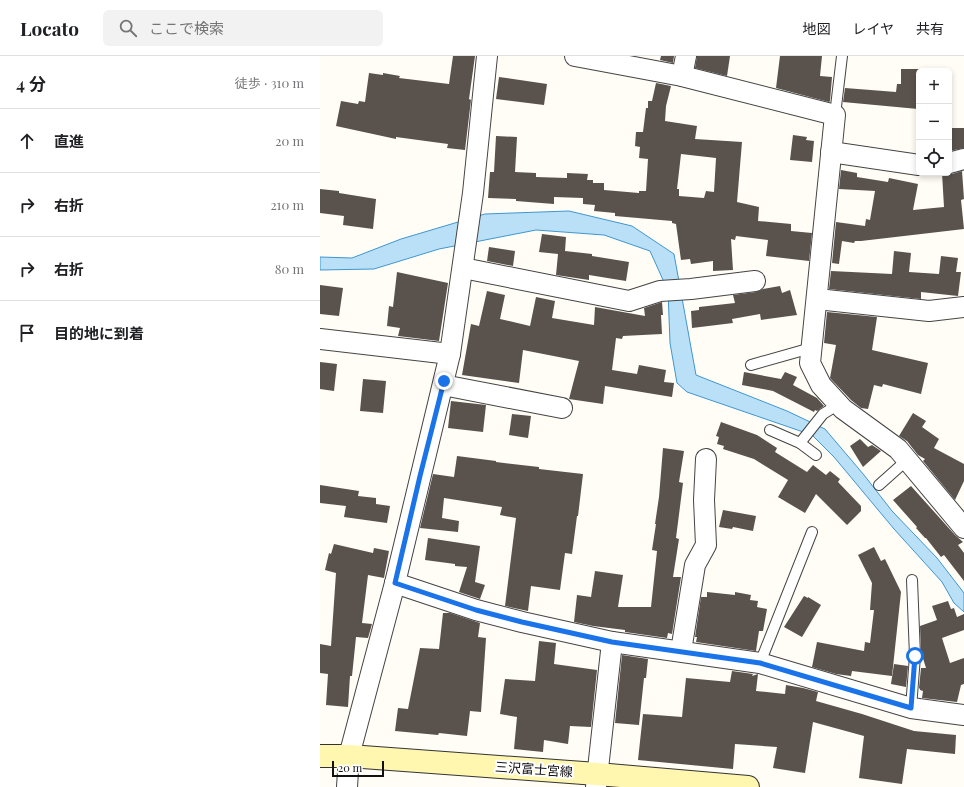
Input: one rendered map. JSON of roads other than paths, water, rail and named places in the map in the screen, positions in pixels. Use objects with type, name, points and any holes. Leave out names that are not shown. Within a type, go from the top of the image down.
[{"type":"main road","name":"三沢富士宮線","points":[[320,756],[350,756],[597,780],[748,787]]},
{"type":"street","points":[[347,787],[350,756],[395,583],[450,354],[471,211],[487,56]]},
{"type":"street","points":[[575,56],[682,76],[835,115],[810,363],[831,409],[843,409],[898,449],[964,528]]},
{"type":"street","points":[[682,76],[686,56]]},
{"type":"street","points":[[831,152],[916,165]]},
{"type":"street","points":[[952,162],[964,159]]},
{"type":"street","points":[[464,260],[629,301],[660,291],[691,289],[755,281]]},
{"type":"street","points":[[817,299],[929,311],[964,307]]},
{"type":"street","points":[[320,339],[450,354]]},
{"type":"street","points":[[443,385],[562,408]]},
{"type":"street","points":[[681,651],[695,565],[706,545],[704,500],[706,459]]},
{"type":"street","points":[[395,583],[476,610],[612,642],[760,663],[911,708],[964,715]]},
{"type":"street","points":[[597,780],[612,642]]},
{"type":"lane","points":[[835,115],[842,56]]},
{"type":"lane","points":[[750,365],[811,348]]},
{"type":"lane","points":[[802,441],[831,409]]},
{"type":"lane","points":[[770,430],[802,441],[816,455]]},
{"type":"lane","points":[[879,485],[907,460]]},
{"type":"lane","points":[[760,663],[812,532]]},
{"type":"lane","points":[[911,708],[915,656],[912,580]]},
{"type":"water","points":[[569,211],[632,226],[674,254],[696,375],[787,411],[825,429],[892,511],[937,558],[964,593],[964,612],[954,603],[942,582],[894,529],[834,457],[812,435],[687,392],[677,383],[670,343],[668,291],[650,251],[604,235],[536,230],[439,249],[374,269],[320,270],[320,257],[352,258],[401,239],[485,214]]}]
